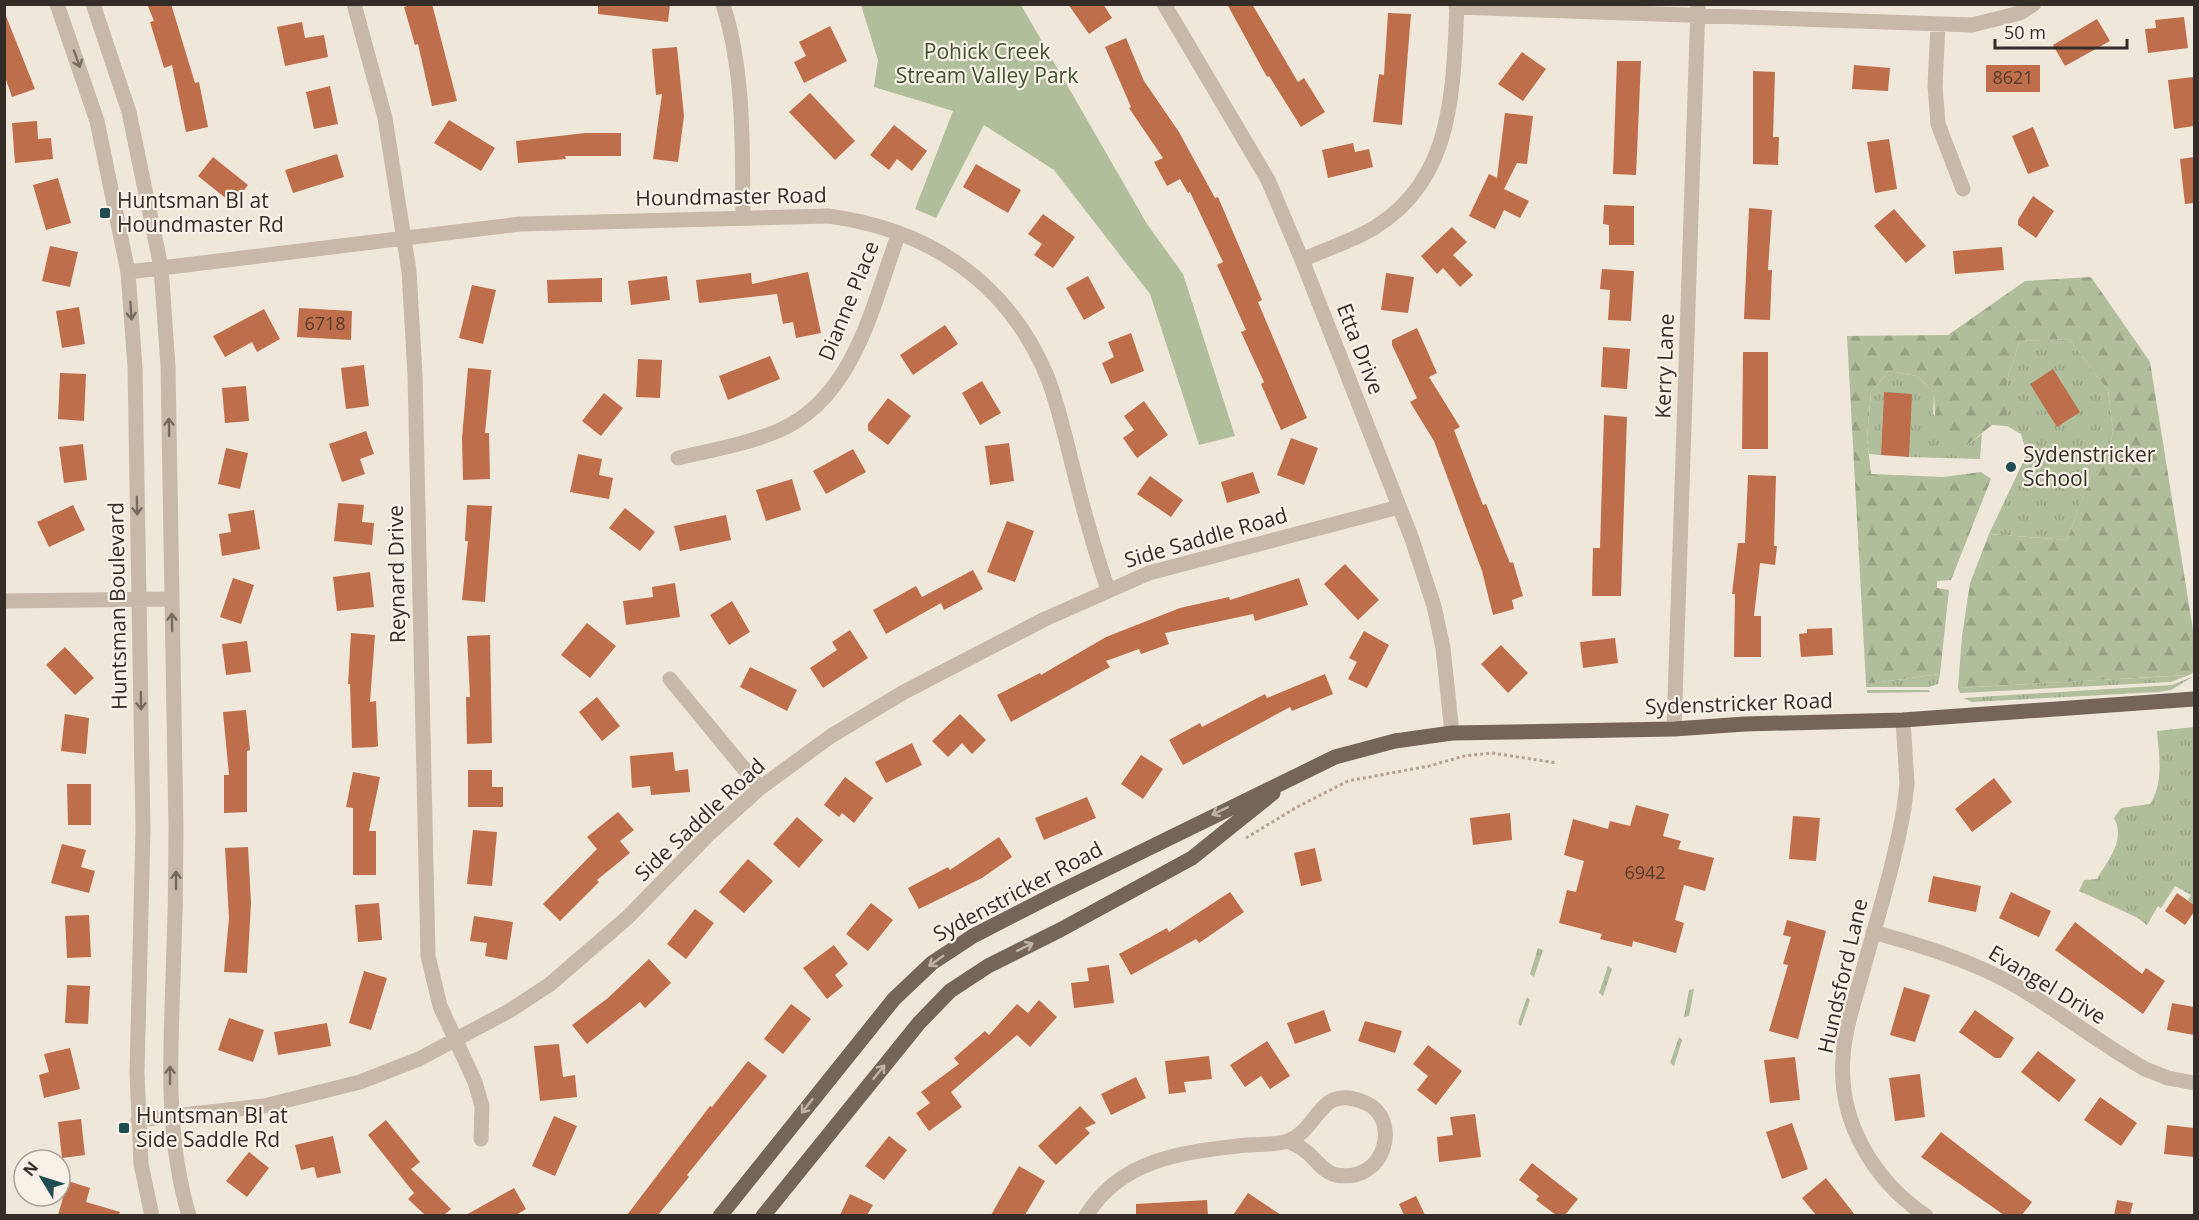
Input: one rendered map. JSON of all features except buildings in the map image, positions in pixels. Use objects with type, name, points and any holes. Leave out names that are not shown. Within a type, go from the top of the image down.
[{"type":"main road","name":"Sydenstricker Road","points":[[720,1215],[894,999],[932,963],[973,936],[1049,897],[1335,757],[1395,741],[1452,733],[1674,729],[1745,724],[1903,720],[2194,699]]},
{"type":"main road","name":"Sydenstricker Road","points":[[763,1215],[900,1046],[950,990],[988,966],[1060,930],[1191,858],[1292,778]]},
{"type":"street","name":"Huntsman Boulevard","points":[[57,4],[97,121],[128,272],[135,367],[143,904],[137,1073],[138,1120],[141,1164],[152,1215]]},
{"type":"street","points":[[93,4],[129,112],[161,267],[168,366],[177,904],[170,1073],[174,1155],[189,1215]]},
{"type":"street","name":"Reynard Drive","points":[[354,4],[385,118],[404,237],[415,375],[425,927],[428,956],[435,988],[476,1082],[482,1106],[480,1139]]},
{"type":"street","points":[[723,4],[730,29],[739,84],[743,217]]},
{"type":"street","name":"Etta Drive","points":[[1164,4],[1268,180],[1302,260],[1399,507],[1434,606],[1443,648],[1452,733]]},
{"type":"street","points":[[1302,260],[1362,235],[1378,225],[1410,197],[1429,170],[1443,140],[1450,111],[1456,6],[1698,10],[1972,25],[2020,13],[2034,4]]},
{"type":"street","name":"Kerry Lane","points":[[1674,729],[1698,10]]},
{"type":"street","points":[[1938,24],[1935,86],[1938,124],[1963,189]]},
{"type":"street","name":"Houndmaster Road","points":[[128,272],[520,224],[828,216],[853,219],[899,233],[944,253],[970,271],[993,293],[1024,331],[1048,378],[1091,540],[1108,590]]},
{"type":"street","name":"Dianne Place","points":[[678,458],[778,431],[814,409],[831,392],[850,360],[899,233]]},
{"type":"street","name":"Side Saddle Road","points":[[138,1120],[264,1106],[314,1095],[419,1059],[509,1011],[579,961],[628,917],[708,835],[760,788],[831,736],[904,692],[1045,619],[1108,590],[1171,566],[1399,507]]},
{"type":"street","points":[[4,601],[172,599]]},
{"type":"street","points":[[670,679],[760,788]]},
{"type":"street","name":"Hundsford Lane","points":[[1903,720],[1907,784],[1904,808],[1846,1034],[1843,1056],[1844,1090],[1853,1126],[1878,1172],[1895,1191],[1926,1215]]},
{"type":"street","name":"Evangel Drive","points":[[1873,932],[1930,948],[1980,968],[2019,987],[2145,1069],[2168,1078],[2194,1083]]},
{"type":"street","points":[[1086,1215],[1110,1187],[1152,1161],[1183,1152],[1288,1141],[1309,1125],[1317,1112],[1329,1101],[1347,1097],[1368,1104],[1382,1118],[1386,1136],[1382,1153],[1371,1170],[1353,1176],[1333,1174],[1305,1150],[1288,1141]]},
{"type":"path","points":[[1243,839],[1297,807],[1348,781],[1429,766],[1464,756],[1492,753],[1557,763]]},
{"type":"green space","name":"Pohick Creek Stream Valley Park","points":[[861,5],[1021,5],[1147,224],[1183,274],[1235,436],[1199,445],[1150,294],[1054,170],[984,125],[936,218],[915,209],[953,111],[874,87],[878,60]]},
{"type":"green space","name":"Sydenstricker School","points":[[2091,277],[2150,362],[2194,636],[2194,672],[2189,675],[1958,688],[1962,636],[1970,583],[1989,534],[2067,540],[2096,462],[2108,452],[2113,432],[2108,390],[2069,339],[2020,341],[2007,380],[2007,426],[1992,425],[1966,446],[1949,447],[1936,434],[1934,393],[1917,376],[1889,371],[1871,392],[1867,438],[1871,474],[1943,477],[1981,472],[1991,479],[1951,580],[1937,581],[1937,588],[1949,590],[1940,674],[1866,684],[1847,336],[1948,335],[2025,281]]},
{"type":"green space","points":[[2069,339],[2108,390],[2113,432],[2108,452],[2096,462],[2067,540],[1989,534],[2027,454],[2021,434],[2007,426],[2007,380],[2020,341]]},
{"type":"green space","points":[[1889,371],[1917,376],[1934,393],[1933,414],[1966,446],[1982,434],[1980,459],[1909,457],[1884,393],[1881,455],[1869,454],[1867,438],[1871,392]]},
{"type":"green space","points":[[1940,674],[1938,684],[1929,687],[1866,687],[1866,684]]},
{"type":"green space","points":[[2189,675],[2171,682],[1960,693],[1958,688]]},
{"type":"green space","points":[[2194,676],[2171,690],[2158,692],[1972,702],[1963,698],[2172,685]]},
{"type":"green space","points":[[1867,690],[1928,690],[1930,692],[1867,693]]},
{"type":"green space","points":[[2194,727],[2194,905],[2188,900],[2191,895],[2175,886],[2161,908],[2158,906],[2147,925],[2136,917],[2079,891],[2084,880],[2097,879],[2114,850],[2118,834],[2114,818],[2121,808],[2150,804],[2154,796],[2160,769],[2157,731]]},
{"type":"green space","points":[[1538,948],[1543,950],[1534,977],[1530,974]]},
{"type":"green space","points":[[1608,966],[1612,969],[1603,996],[1599,993]]},
{"type":"green space","points":[[1694,989],[1689,1016],[1684,1017],[1689,990]]},
{"type":"green space","points":[[1527,997],[1530,1000],[1521,1026],[1518,1023]]},
{"type":"green space","points":[[1679,1037],[1682,1040],[1674,1066],[1670,1063]]},
{"type":"place","name":"Huntsman Bl at Houndmaster Rd","points":[[105,213]]},
{"type":"place","name":"Sydenstricker School","points":[[2011,467]]},
{"type":"place","name":"Huntsman Bl at Side Saddle Rd","points":[[124,1128]]}]
